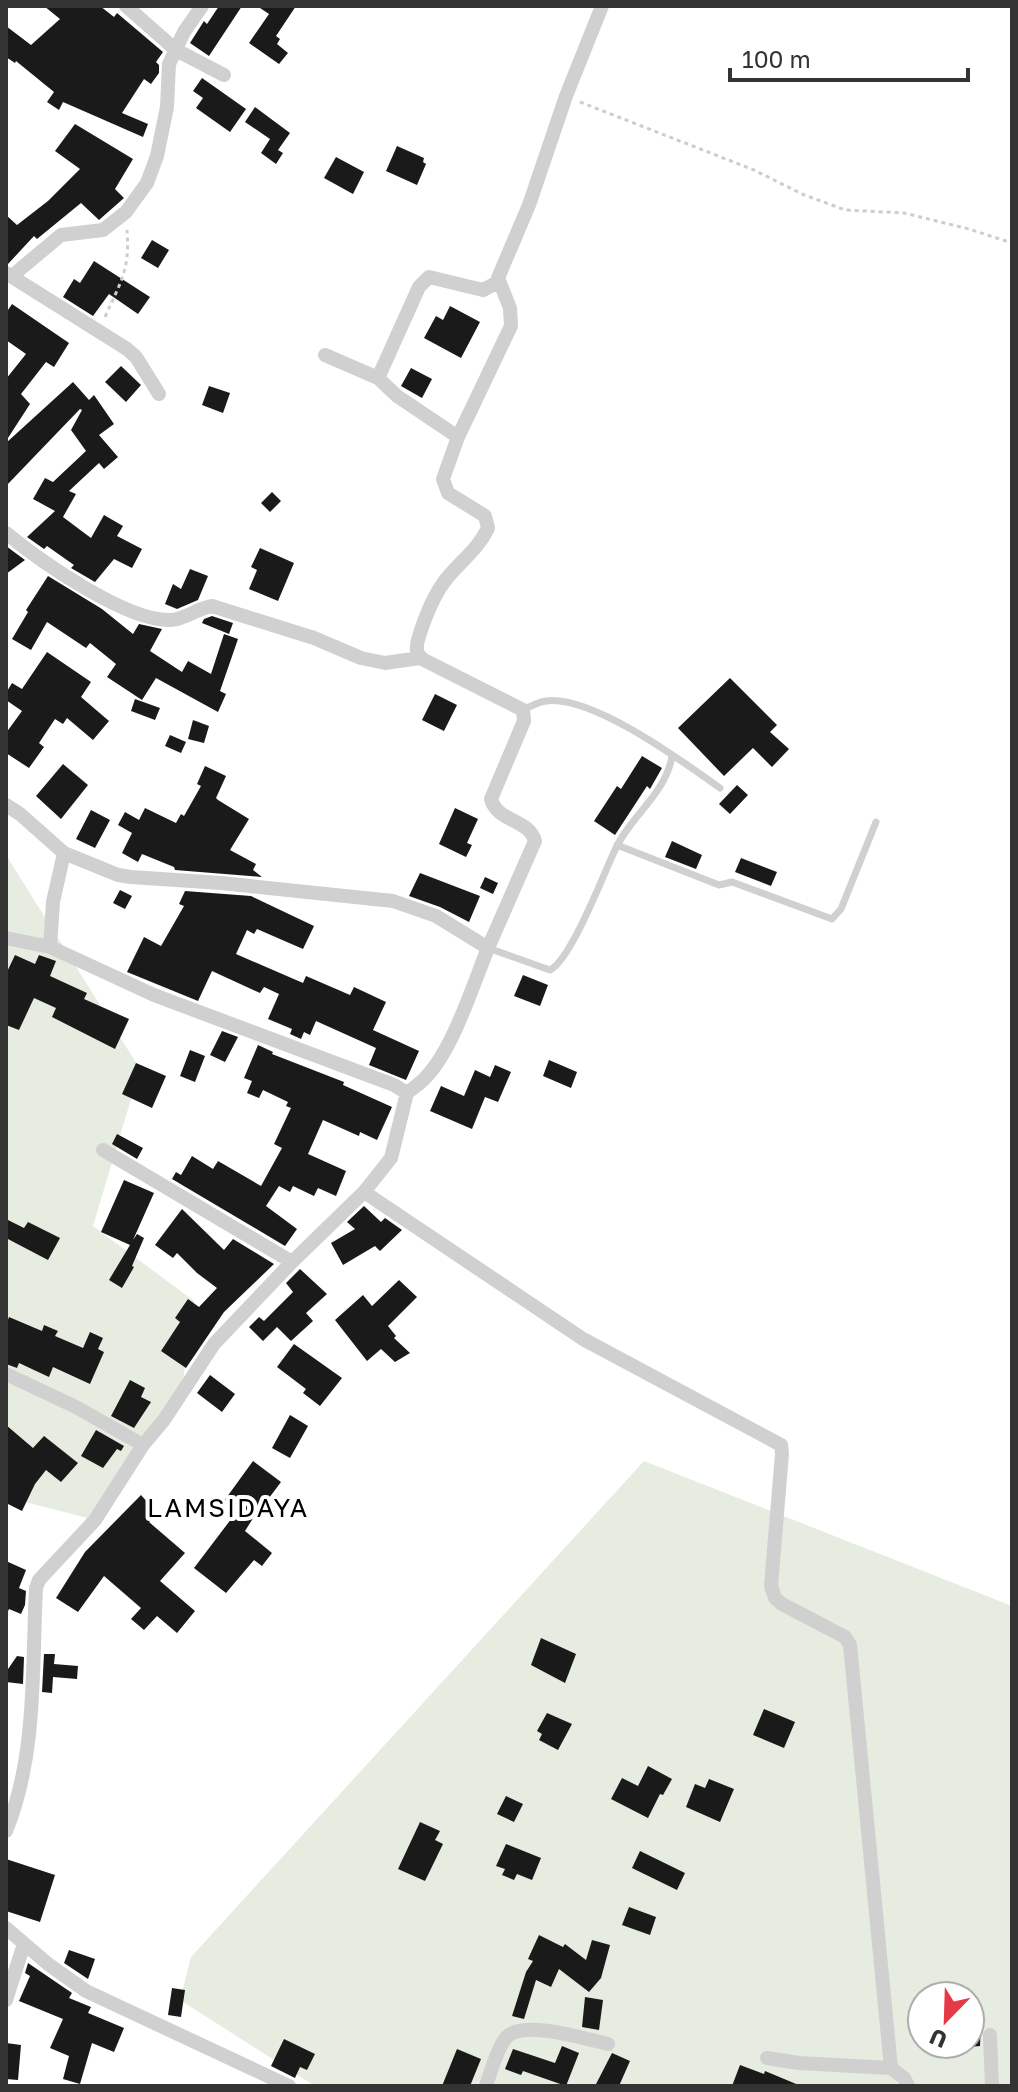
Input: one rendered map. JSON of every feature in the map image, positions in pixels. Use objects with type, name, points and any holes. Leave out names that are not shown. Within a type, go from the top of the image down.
[{"type":"street","points":[[126,6],[176,50],[224,75]]},
{"type":"street","points":[[159,394],[136,357],[9,274],[61,235],[103,230],[126,212],[147,183],[157,156],[167,107],[169,64],[184,32],[202,6]]},
{"type":"street","points":[[378,378],[419,287],[429,277],[483,290],[498,282],[602,6]]},
{"type":"street","points":[[420,658],[416,646],[428,609],[444,581],[478,544],[488,528],[485,516],[448,493],[443,483],[458,437],[511,326],[510,308],[498,282]]},
{"type":"street","points":[[325,355],[378,378],[397,396],[458,437]]},
{"type":"street","points":[[6,533],[88,589],[160,619],[184,618],[212,606],[314,638],[361,658],[385,663],[420,658],[523,710],[524,721],[491,799],[496,810],[530,830],[535,841],[454,1031],[436,1065],[426,1078],[407,1093],[391,1158],[364,1192],[214,1344],[95,1520],[45,1572],[36,1588],[29,1718],[16,1800],[6,1831]]},
{"type":"street","points":[[6,805],[64,853],[118,875],[393,901],[436,916],[488,948]]},
{"type":"street","points":[[50,947],[53,902],[64,853]]},
{"type":"street","points":[[6,938],[50,947],[154,995],[394,1085],[407,1093]]},
{"type":"street","points":[[103,1150],[292,1262]]},
{"type":"street","points":[[364,1192],[583,1339],[781,1445],[771,1586],[775,1598],[782,1604],[845,1637],[850,1645],[891,2068]]},
{"type":"street","points":[[6,1374],[76,1407],[143,1445]]},
{"type":"street","points":[[6,1928],[86,1991],[289,2086]]},
{"type":"street","points":[[6,2000],[24,1944]]},
{"type":"street","points":[[486,2086],[505,2038],[515,2030],[532,2029],[608,2044]]},
{"type":"street","points":[[990,2035],[992,2086]]},
{"type":"street","points":[[767,2058],[799,2063],[891,2068],[904,2078],[908,2086]]},
{"type":"lane","points":[[523,710],[547,701],[572,703],[600,714],[720,788]]},
{"type":"lane","points":[[488,948],[550,970],[558,966],[617,845],[650,804],[670,772],[672,756]]},
{"type":"lane","points":[[617,845],[719,885],[732,882],[832,919],[841,909],[876,822]]},
{"type":"path","points":[[566,96],[754,170],[802,194],[845,210],[904,213],[1012,243]]},
{"type":"path","points":[[98,331],[126,272],[129,258],[126,212]]},
{"type":"shaded area","points":[[6,855],[140,1069],[93,1226],[194,1301],[181,1394],[95,1520],[6,1497]]},
{"type":"shaded area","points":[[644,1461],[1012,1606],[1012,2086],[315,2086],[180,2000],[191,1957]]},
{"type":"building","points":[[44,6],[100,6],[114,17],[117,13],[163,52],[156,62],[159,73],[151,84],[144,79],[122,113],[148,124],[143,137],[63,102],[59,110],[47,102],[54,92],[16,61],[6,57],[6,26],[31,45],[60,19]]},
{"type":"building","points":[[219,6],[242,6],[209,56],[190,43],[204,21],[207,24]]},
{"type":"building","points":[[257,6],[296,6],[276,36],[280,39],[277,44],[288,53],[279,64],[249,43],[269,14]]},
{"type":"building","points":[[202,78],[246,109],[230,132],[196,108],[203,98],[193,91]]},
{"type":"building","points":[[255,107],[290,133],[278,150],[283,153],[276,164],[261,153],[270,139],[245,122]]},
{"type":"building","points":[[75,124],[133,159],[115,189],[124,198],[99,220],[81,203],[37,239],[34,236],[8,264],[6,215],[17,225],[48,201],[80,169],[55,151]]},
{"type":"building","points":[[397,146],[424,158],[426,164],[417,185],[386,171]]},
{"type":"building","points":[[336,157],[364,172],[353,194],[324,178]]},
{"type":"building","points":[[152,240],[169,250],[158,268],[141,258]]},
{"type":"building","points":[[94,261],[150,297],[138,314],[109,294],[93,316],[63,297],[74,279],[80,283]]},
{"type":"building","points":[[12,304],[69,343],[54,367],[46,362],[21,394],[30,404],[6,441],[6,379],[26,354],[6,340],[6,313]]},
{"type":"building","points":[[450,306],[480,322],[461,358],[424,338],[436,316],[443,320]]},
{"type":"building","points":[[121,366],[141,385],[126,402],[105,382]]},
{"type":"building","points":[[411,368],[432,379],[422,398],[401,386]]},
{"type":"building","points":[[73,382],[89,400],[94,395],[114,424],[99,435],[118,457],[104,469],[99,463],[69,491],[76,494],[63,517],[91,538],[104,515],[123,526],[117,536],[142,549],[132,568],[114,559],[95,582],[71,568],[74,565],[47,546],[44,549],[27,537],[55,511],[33,499],[45,478],[53,482],[86,451],[71,430],[82,410],[6,486],[6,443]]},
{"type":"building","points":[[209,386],[230,393],[223,413],[202,405]]},
{"type":"building","points":[[272,492],[281,501],[270,512],[261,503]]},
{"type":"building","points":[[6,546],[25,560],[6,574]]},
{"type":"building","points":[[260,548],[294,563],[278,601],[249,589],[257,570],[251,567]]},
{"type":"building","points":[[190,569],[208,576],[198,600],[177,609],[165,604],[173,584],[181,589]]},
{"type":"building","points":[[48,576],[102,609],[133,634],[139,624],[162,629],[150,651],[182,672],[188,661],[211,674],[224,634],[238,639],[220,691],[226,694],[218,712],[156,678],[142,700],[107,677],[116,664],[90,643],[86,648],[47,622],[31,650],[12,639]]},
{"type":"building","points":[[212,616],[233,623],[229,634],[202,623]]},
{"type":"building","points":[[47,652],[91,682],[81,697],[109,721],[93,740],[67,718],[63,724],[55,719],[39,743],[44,747],[29,768],[6,753],[6,733],[22,711],[6,700],[6,693],[12,683],[22,689]]},
{"type":"building","points":[[730,678],[777,725],[770,732],[789,749],[772,767],[753,748],[724,776],[678,728]]},
{"type":"building","points":[[435,694],[457,705],[444,731],[422,720]]},
{"type":"building","points":[[135,699],[160,708],[155,720],[131,711]]},
{"type":"building","points":[[193,720],[209,726],[204,743],[188,739]]},
{"type":"building","points":[[170,735],[186,742],[181,753],[165,746]]},
{"type":"building","points":[[642,756],[662,768],[615,835],[594,821],[617,786],[621,789]]},
{"type":"building","points":[[63,764],[88,785],[61,819],[36,796]]},
{"type":"building","points":[[205,766],[226,776],[216,798],[249,819],[230,850],[256,864],[253,870],[262,877],[175,870],[142,854],[138,862],[122,853],[132,833],[118,825],[125,812],[139,820],[145,808],[176,823],[181,814],[184,816],[201,786],[197,784]]},
{"type":"building","points":[[737,785],[748,795],[730,814],[719,804]]},
{"type":"building","points":[[455,808],[478,819],[467,843],[472,845],[466,857],[439,844]]},
{"type":"building","points":[[91,810],[110,820],[95,848],[76,839]]},
{"type":"building","points":[[672,841],[702,855],[696,869],[665,857]]},
{"type":"building","points":[[741,858],[777,872],[771,886],[735,872]]},
{"type":"building","points":[[420,873],[480,896],[469,922],[409,896]]},
{"type":"building","points":[[485,877],[498,883],[493,894],[480,888]]},
{"type":"building","points":[[120,890],[132,896],[125,909],[113,903]]},
{"type":"building","points":[[185,891],[251,896],[314,926],[303,949],[257,929],[254,934],[247,930],[236,954],[303,983],[306,976],[350,995],[354,987],[386,1002],[373,1030],[419,1051],[406,1080],[369,1065],[376,1048],[316,1021],[310,1035],[304,1032],[301,1039],[290,1034],[292,1029],[268,1019],[279,994],[264,987],[260,993],[212,971],[198,1001],[127,972],[144,937],[161,946],[184,906],[179,904]]},
{"type":"building","points":[[15,955],[35,964],[39,955],[56,961],[50,976],[87,993],[84,999],[129,1019],[115,1049],[52,1017],[56,1008],[34,998],[19,1030],[6,1025],[6,974]]},
{"type":"building","points":[[523,975],[548,985],[540,1006],[514,996]]},
{"type":"building","points":[[222,1031],[238,1037],[225,1062],[210,1055]]},
{"type":"building","points":[[258,1045],[272,1054],[344,1082],[343,1085],[392,1107],[377,1140],[360,1132],[359,1136],[323,1120],[308,1154],[346,1171],[336,1196],[318,1188],[314,1196],[293,1186],[290,1192],[279,1186],[266,1206],[297,1229],[285,1246],[172,1179],[176,1172],[181,1175],[192,1156],[213,1169],[218,1161],[261,1186],[282,1148],[274,1144],[291,1108],[286,1106],[288,1102],[263,1090],[259,1098],[247,1093],[252,1081],[244,1078]]},
{"type":"building","points":[[190,1050],[205,1056],[195,1082],[180,1076]]},
{"type":"building","points":[[549,1060],[577,1072],[571,1088],[543,1076]]},
{"type":"building","points":[[136,1063],[166,1076],[152,1108],[122,1094]]},
{"type":"building","points":[[495,1065],[511,1072],[498,1102],[485,1097],[472,1129],[430,1111],[441,1086],[464,1096],[475,1070],[490,1077]]},
{"type":"building","points":[[117,1134],[143,1148],[137,1159],[112,1144]]},
{"type":"building","points":[[124,1180],[154,1193],[133,1240],[137,1234],[144,1238],[134,1267],[122,1288],[109,1280],[130,1245],[101,1232]]},
{"type":"building","points":[[364,1206],[381,1222],[385,1218],[402,1230],[380,1251],[375,1246],[343,1265],[331,1243],[355,1229],[347,1222]]},
{"type":"building","points":[[182,1209],[224,1250],[233,1239],[274,1264],[224,1312],[186,1368],[161,1351],[180,1322],[175,1318],[188,1299],[199,1307],[217,1288],[177,1253],[173,1258],[155,1245]]},
{"type":"building","points":[[6,1219],[24,1228],[28,1222],[60,1238],[48,1260],[6,1238]]},
{"type":"building","points":[[300,1269],[327,1294],[306,1313],[313,1321],[291,1341],[277,1327],[263,1341],[249,1327],[259,1317],[264,1321],[293,1292],[286,1283]]},
{"type":"building","points":[[399,1280],[417,1297],[388,1326],[396,1336],[394,1338],[410,1353],[395,1362],[381,1349],[367,1361],[335,1320],[363,1295],[372,1306]]},
{"type":"building","points":[[9,1317],[42,1331],[44,1325],[58,1331],[55,1336],[83,1348],[90,1332],[103,1338],[98,1349],[104,1352],[90,1384],[53,1367],[49,1377],[19,1363],[17,1368],[6,1364],[6,1325]]},
{"type":"building","points":[[294,1344],[342,1378],[320,1406],[303,1393],[306,1389],[277,1367]]},
{"type":"building","points":[[210,1375],[235,1394],[222,1412],[197,1393]]},
{"type":"building","points":[[130,1380],[145,1388],[141,1397],[151,1402],[134,1428],[111,1416]]},
{"type":"building","points":[[290,1415],[308,1426],[290,1458],[272,1448]]},
{"type":"building","points":[[6,1425],[33,1448],[44,1436],[78,1463],[61,1482],[46,1470],[35,1484],[22,1511],[6,1503]]},
{"type":"building","points":[[96,1430],[124,1446],[121,1451],[117,1449],[103,1468],[81,1456]]},
{"type":"building","points":[[253,1461],[281,1482],[269,1498],[267,1496],[245,1531],[272,1553],[262,1566],[254,1560],[226,1593],[194,1568],[238,1510],[224,1501]]},
{"type":"building","points":[[141,1495],[158,1514],[149,1522],[185,1553],[160,1581],[195,1611],[177,1633],[157,1616],[144,1630],[131,1619],[141,1608],[104,1576],[78,1612],[56,1598],[85,1552]]},
{"type":"building","points":[[6,1561],[26,1570],[19,1588],[26,1591],[21,1614],[9,1609],[6,1616]]},
{"type":"building","points":[[541,1638],[576,1654],[565,1683],[531,1665]]},
{"type":"building","points":[[44,1654],[55,1654],[54,1664],[78,1666],[77,1679],[53,1677],[52,1693],[42,1692]]},
{"type":"building","points":[[17,1656],[24,1657],[23,1684],[6,1682],[6,1672]]},
{"type":"building","points":[[764,1709],[795,1722],[784,1748],[753,1735]]},
{"type":"building","points":[[547,1713],[572,1724],[558,1750],[539,1740],[542,1734],[537,1731]]},
{"type":"building","points":[[648,1766],[672,1779],[648,1818],[611,1799],[622,1778],[638,1786]]},
{"type":"building","points":[[709,1779],[734,1789],[720,1822],[686,1807],[695,1784],[705,1788]]},
{"type":"building","points":[[506,1796],[523,1804],[514,1822],[497,1814]]},
{"type":"building","points":[[420,1822],[440,1831],[435,1840],[443,1844],[425,1881],[398,1869]]},
{"type":"building","points":[[506,1844],[541,1858],[532,1880],[517,1874],[514,1880],[502,1875],[505,1869],[496,1866]]},
{"type":"building","points":[[640,1851],[685,1873],[677,1890],[632,1868]]},
{"type":"building","points":[[6,1859],[55,1875],[40,1922],[6,1911]]},
{"type":"building","points":[[629,1907],[656,1917],[650,1935],[622,1925]]},
{"type":"building","points":[[539,1935],[563,1947],[565,1944],[586,1960],[592,1940],[610,1945],[601,1978],[589,1992],[559,1969],[551,1987],[536,1980],[524,2019],[512,2016],[526,1972],[533,1961],[528,1959]]},
{"type":"building","points":[[69,1950],[95,1959],[88,1979],[64,1963]]},
{"type":"building","points":[[28,1963],[72,1993],[69,1998],[91,2007],[88,2013],[124,2028],[114,2052],[92,2043],[80,2084],[63,2079],[69,2056],[50,2048],[63,2019],[19,2001],[30,1976],[25,1973]]},
{"type":"building","points":[[172,1988],[185,1990],[181,2017],[168,2015]]},
{"type":"building","points":[[585,1997],[603,2000],[599,2030],[582,2027]]},
{"type":"building","points":[[284,2039],[315,2054],[307,2070],[300,2067],[295,2078],[271,2066]]},
{"type":"building","points":[[6,2043],[21,2045],[18,2080],[6,2079]]},
{"type":"building","points":[[562,2046],[579,2053],[566,2086],[523,2071],[521,2075],[505,2069],[513,2049],[555,2063]]},
{"type":"building","points":[[457,2049],[481,2059],[470,2086],[442,2086]]},
{"type":"building","points":[[612,2053],[630,2061],[619,2086],[595,2086]]},
{"type":"building","points":[[740,2065],[764,2074],[765,2071],[801,2086],[732,2086]]},
{"type":"district","name":"LAMSIDAYA","points":[[228,1507]]}]
